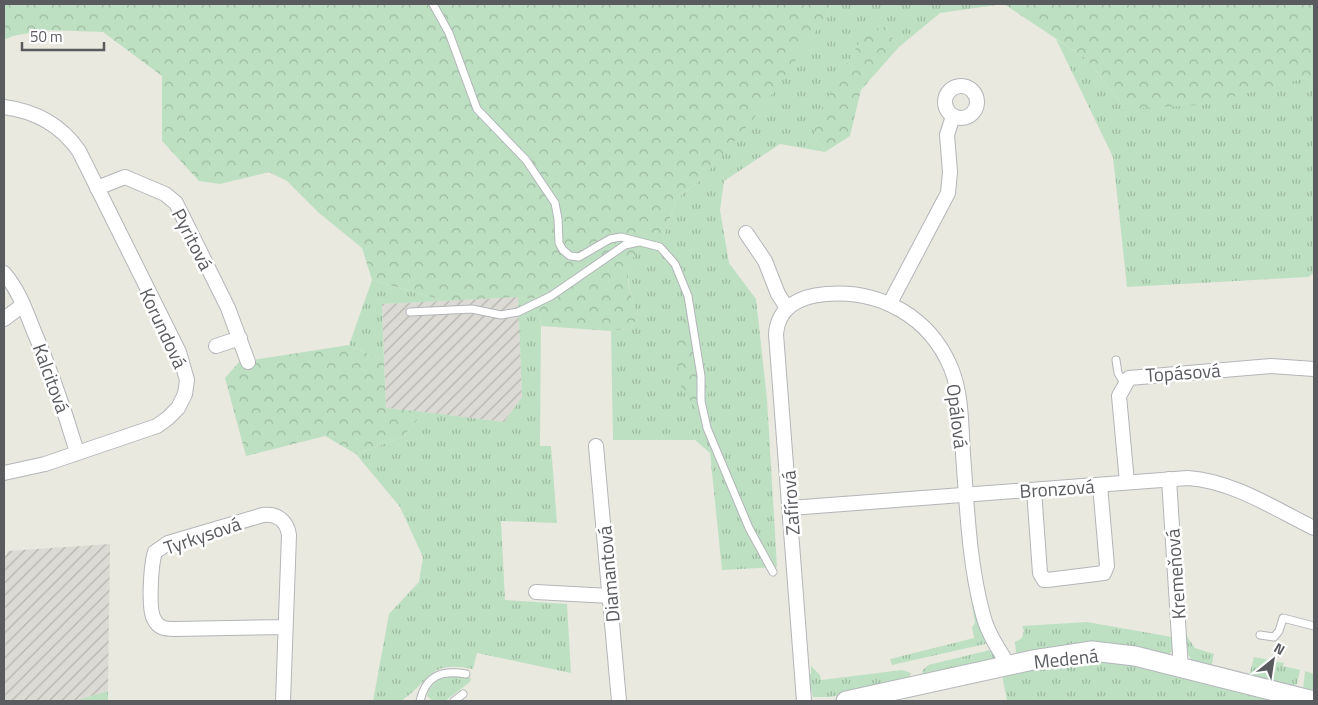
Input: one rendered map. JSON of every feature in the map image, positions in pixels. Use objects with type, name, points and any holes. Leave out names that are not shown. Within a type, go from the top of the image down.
[{"type":"street","points":[[4,107],[32,114],[59,128],[79,150],[97,188]]},
{"type":"street","points":[[890,303],[948,193],[950,172],[947,135],[954,116]]},
{"type":"street","name":"Pyritová","points":[[97,188],[125,176],[171,198],[228,308],[248,362]]},
{"type":"street","name":"Korundová","points":[[4,473],[38,466],[157,426],[178,408],[185,394],[187,380],[179,352],[97,188]]},
{"type":"street","points":[[746,233],[766,261],[778,294],[786,308]]},
{"type":"street","name":"Kalcitová","points":[[4,273],[24,305],[54,382],[77,452]]},
{"type":"street","name":"Opálová","points":[[786,308],[801,299],[834,293],[868,296],[890,303],[911,317],[930,335],[951,368],[958,394],[966,494]]},
{"type":"street","points":[[4,319],[24,305]]},
{"type":"street","name":"Zafírová","points":[[786,308],[780,317],[776,334],[804,701]]},
{"type":"street","points":[[216,346],[240,338]]},
{"type":"street","name":"Topásová","points":[[1127,482],[1119,396],[1124,382],[1129,378],[1255,367],[1290,366],[1314,369]]},
{"type":"street","name":"Diamantová","points":[[596,446],[619,701]]},
{"type":"street","name":"Bronzová","points":[[790,508],[1127,482],[1199,479],[1220,483],[1314,528]]},
{"type":"street","name":"Kremeňová","points":[[1169,480],[1181,668]]},
{"type":"street","points":[[1034,490],[1040,573],[1044,580],[1047,580],[1104,573],[1107,566],[1100,485]]},
{"type":"street","points":[[966,494],[983,616],[992,637],[1009,666]]},
{"type":"street","name":"Tyrkysová","points":[[283,701],[288,535],[285,524],[275,516],[263,515],[168,543],[155,552],[152,566],[152,614],[157,624],[162,628],[174,630],[285,627]]},
{"type":"street","points":[[536,592],[610,596]]},
{"type":"street","name":"Medená","points":[[846,701],[1056,655],[1092,652],[1135,656],[1314,701]]},
{"type":"lane","points":[[433,4],[448,33],[477,109],[526,160],[555,203],[559,243],[563,250],[570,256],[580,257],[610,239],[621,237],[660,248],[675,264],[688,296],[707,428],[749,528],[773,572]]},
{"type":"lane","points":[[410,312],[472,309],[501,315],[518,312],[551,296],[625,245],[639,242]]},
{"type":"lane","points":[[1116,360],[1118,373],[1124,382]]},
{"type":"lane","points":[[1260,635],[1274,637],[1279,631],[1282,618],[1314,626]]},
{"type":"lane","points":[[420,701],[424,690],[435,676],[448,671],[466,674]]},
{"type":"lane","points":[[454,701],[463,694]]},
{"type":"shaded area","points":[[518,297],[522,397],[504,422],[386,408],[382,304]]},
{"type":"shaded area","points":[[110,544],[108,691],[74,701],[4,701],[4,558],[8,551]]},
{"type":"green space","points":[[4,4],[831,4],[829,12],[760,111],[701,180],[677,198],[663,238],[646,249],[638,250],[629,268],[628,283],[638,317],[630,329],[611,331],[541,326],[539,311],[549,291],[533,299],[518,297],[445,301],[372,280],[362,248],[319,213],[287,181],[269,172],[220,184],[199,181],[162,141],[162,76],[103,32],[45,30],[13,36],[4,40]]},
{"type":"green space","points":[[831,4],[1004,4],[940,13],[899,47],[885,27],[814,135],[825,152],[780,144],[724,181],[720,210],[729,263],[756,299],[767,399],[777,567],[722,570],[710,453],[695,440],[613,440],[611,331],[630,329],[638,317],[630,292],[628,274],[632,257],[640,248],[663,238],[677,198],[701,180],[829,12]]},
{"type":"green space","points":[[1004,4],[1314,4],[1314,84],[1306,78],[1202,105],[1125,109],[1088,60]]},
{"type":"green space","points":[[885,27],[899,47],[861,90],[850,136],[825,152],[814,135],[816,118],[866,31]]},
{"type":"green space","points":[[1056,39],[1088,60],[1125,109],[1306,78],[1314,84],[1314,273],[1308,277],[1127,287],[1113,157]]},
{"type":"green space","points":[[372,280],[445,301],[382,304],[384,361],[349,345]]},
{"type":"green space","points":[[550,290],[539,311],[541,326],[540,446],[551,446],[557,523],[501,521],[505,600],[567,604],[571,673],[477,653],[473,669],[447,667],[439,669],[401,701],[373,701],[389,614],[419,582],[423,557],[400,507],[356,454],[403,437],[424,412],[504,422],[522,397],[518,297],[533,299]]},
{"type":"green space","points":[[688,315],[700,318],[702,330],[709,407],[700,415],[681,387],[677,361],[680,322]]},
{"type":"green space","points":[[349,345],[384,361],[386,408],[424,412],[403,437],[356,454],[325,436],[246,456],[225,378],[239,362]]},
{"type":"green space","points":[[974,592],[987,642],[985,644],[892,665],[890,659],[974,638],[972,627],[975,623],[970,593]]},
{"type":"green space","points":[[1087,622],[1172,637],[1172,651],[1168,656],[1021,657],[1016,652],[1015,642],[1022,638],[1024,631],[1022,626]]},
{"type":"green space","points":[[1186,635],[1195,648],[1214,654],[1211,668],[1197,663],[1190,658]]},
{"type":"green space","points":[[990,650],[996,656],[995,660],[923,675],[922,671],[928,665]]},
{"type":"green space","points":[[1254,657],[1284,663],[1283,666],[1300,670],[1297,684],[1290,689],[1249,676]]},
{"type":"green space","points":[[1115,658],[1290,701],[1007,701],[1002,675],[1067,660]]},
{"type":"green space","points":[[811,666],[820,675],[821,680],[902,670],[911,673],[908,681],[862,693],[813,697],[808,675],[811,674]]},
{"type":"green space","points":[[1305,671],[1314,674],[1314,694],[1303,690]]},
{"type":"green space","points":[[453,675],[471,678],[470,682],[445,701],[433,701],[427,696],[436,681]]},
{"type":"green space","points":[[108,691],[108,701],[74,701]]}]
